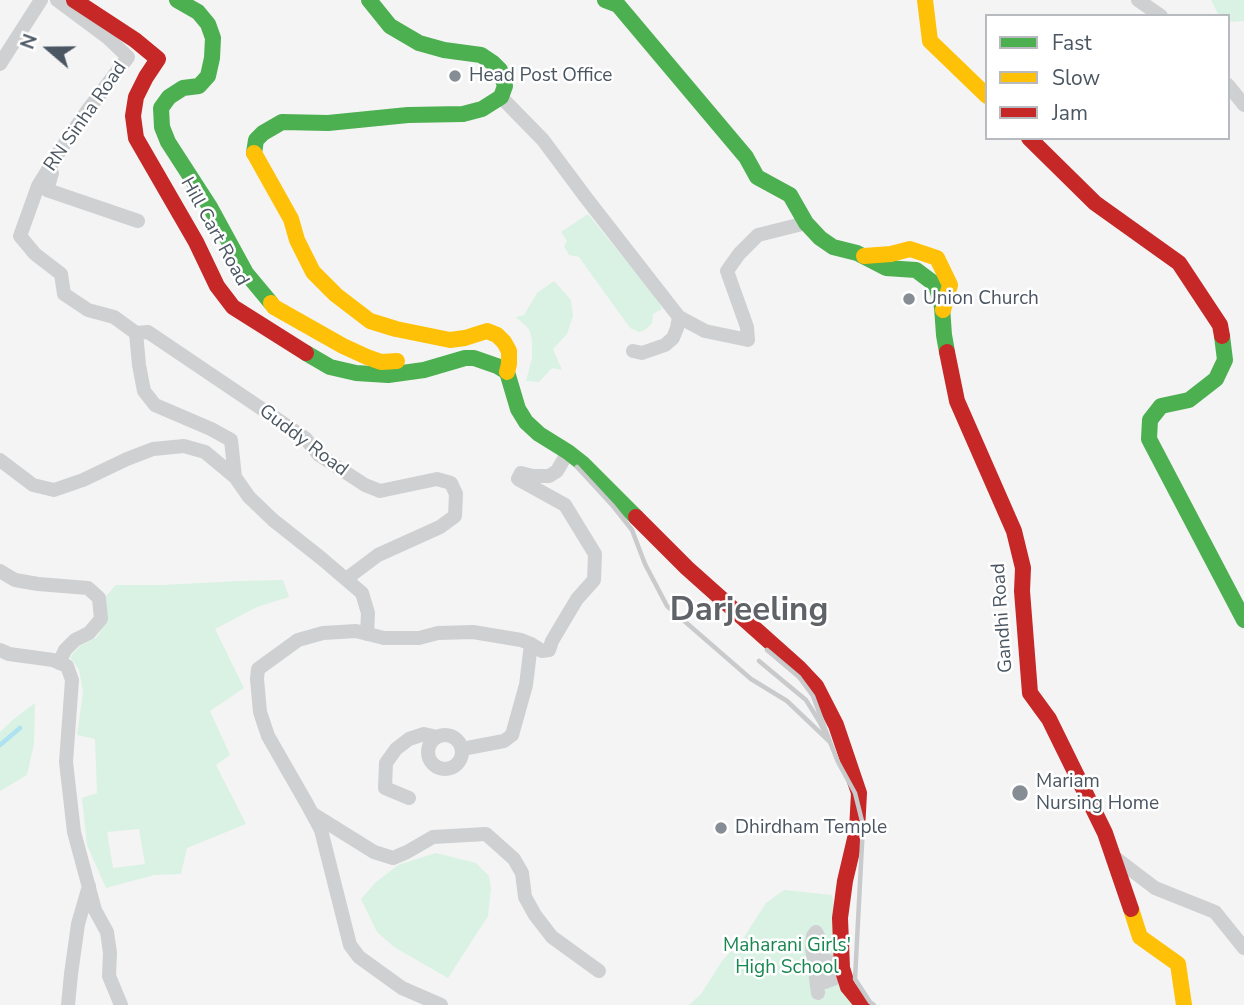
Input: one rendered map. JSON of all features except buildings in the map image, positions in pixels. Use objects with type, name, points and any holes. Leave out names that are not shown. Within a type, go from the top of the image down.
[{"type":"main road","name":"Hill Cart Road","points":[[74,0],[135,40],[158,59],[136,97],[133,116],[136,138],[217,286],[233,307],[330,367],[356,373],[388,375],[424,370],[465,358]]},
{"type":"main road","points":[[177,0],[198,12],[208,24],[212,38],[212,58],[208,76],[199,86],[183,88],[169,97],[160,108],[162,127],[168,142],[257,288],[274,307],[367,357],[382,362],[449,352],[485,361],[508,372]]},
{"type":"main road","points":[[369,0],[390,26],[419,43],[444,50],[481,55],[493,63],[500,70],[505,86],[501,97],[482,109],[463,114],[408,115],[328,123],[282,122],[256,140],[253,152],[291,219],[297,240],[313,272],[336,295],[370,321],[396,329],[450,340],[487,331],[497,335],[509,351],[508,372],[518,408],[526,422],[539,434],[568,452],[612,492],[687,568],[816,686],[836,725],[859,793],[857,830],[845,881],[840,918],[842,968],[848,987],[863,1005]]},
{"type":"main road","name":"Gandhi Road","points":[[605,0],[618,5],[746,157],[757,177],[790,195],[806,223],[820,238],[834,247],[861,254],[886,268],[916,270],[936,285],[957,401],[1014,531],[1023,568],[1022,591],[1030,693],[1049,719],[1105,833],[1140,937],[1178,964],[1184,1005]]},
{"type":"main road","points":[[925,0],[930,41],[985,94]]},
{"type":"main road","points":[[1032,140],[1095,202],[1179,263],[1220,325],[1225,360],[1216,379],[1189,400],[1161,406],[1150,420],[1149,439],[1244,620]]},
{"type":"street","points":[[0,64],[41,0]]},
{"type":"street","name":"RN Sinha Road","points":[[57,0],[108,38],[128,57],[87,111],[38,186],[20,236],[35,254],[61,274],[65,294],[88,310],[114,317],[136,333]]},
{"type":"street","points":[[1138,0],[1158,14]]},
{"type":"street","points":[[1230,88],[1244,105]]},
{"type":"street","points":[[501,97],[543,140],[679,317],[705,331],[748,340],[747,327],[727,271],[758,235],[806,223]]},
{"type":"street","points":[[59,152],[47,190],[138,221]]},
{"type":"street","points":[[633,351],[642,353],[665,345],[673,338],[679,317]]},
{"type":"street","name":"Guddy Road","points":[[136,333],[148,332],[304,438],[319,455],[365,485],[380,491],[437,479],[452,483],[456,494],[456,516],[440,527],[378,555],[346,579]]},
{"type":"street","points":[[136,333],[144,391],[155,405],[231,440],[235,477]]},
{"type":"street","points":[[0,460],[33,485],[54,489],[83,480],[153,449],[184,446],[205,452],[235,477],[249,497],[273,520],[362,593],[368,614],[362,633]]},
{"type":"street","points":[[441,1005],[402,988],[359,957],[350,945],[321,830],[268,736],[260,712],[258,669],[298,640],[323,633],[419,638],[438,632],[474,632],[521,640],[542,651],[548,650],[577,599],[594,580],[595,554],[565,505],[519,479],[521,473],[550,476],[557,471],[568,452]]},
{"type":"street","points":[[0,570],[15,580],[88,588],[99,598],[101,619],[89,633],[75,640],[65,650],[59,663]]},
{"type":"street","points":[[462,749],[504,741],[512,735],[526,685],[531,644]]},
{"type":"street","points":[[0,650],[53,660],[67,666],[72,680],[66,762],[74,832],[95,910],[107,932],[109,976],[121,1005]]},
{"type":"street","points":[[410,798],[385,789],[386,763],[396,749],[409,739],[424,734],[437,737],[447,735],[457,739],[462,749],[461,760],[454,767],[443,770],[433,765],[428,756],[429,745],[437,737]]},
{"type":"street","points":[[312,813],[374,852],[393,858],[433,837],[486,834],[514,859],[522,873],[525,897],[552,937],[599,971]]},
{"type":"street","points":[[1113,856],[1155,888],[1215,912],[1244,948]]},
{"type":"street","points":[[818,992],[813,936],[816,932],[822,943],[825,982],[833,979],[835,916],[837,901],[845,881]]},
{"type":"street","points":[[68,1005],[78,924],[89,885]]},
{"type":"green space","points":[[1211,0],[1244,0],[1244,21],[1230,22],[1230,14],[1218,14]]},
{"type":"green space","points":[[588,214],[658,300],[662,309],[653,314],[652,323],[645,330],[639,332],[630,328],[579,257],[569,255],[564,246],[567,241],[561,232]]},
{"type":"green space","points":[[554,281],[571,300],[573,316],[567,334],[553,349],[562,370],[552,368],[539,382],[526,381],[532,358],[532,340],[529,329],[516,317],[524,315],[537,293]]},
{"type":"green space","points":[[283,580],[289,597],[257,607],[215,629],[244,688],[210,711],[230,755],[216,765],[246,824],[187,848],[181,874],[154,875],[106,888],[87,845],[82,798],[97,793],[95,739],[77,735],[83,692],[79,670],[70,657],[80,646],[97,637],[107,620],[106,596],[116,585]],"holes":[[[139,829],[145,864],[113,868],[107,832]]]},
{"type":"green space","points":[[35,703],[34,744],[27,775],[0,791],[0,732]]},
{"type":"green space","points":[[436,853],[476,863],[489,876],[491,889],[488,916],[448,978],[394,947],[377,932],[361,899],[375,883],[398,865]]},
{"type":"green space","name":"Maharani Girls' High School","points":[[784,890],[832,895],[853,1005],[689,1005],[701,994],[766,903]]},
{"type":"waterway","points":[[0,745],[20,728]]},
{"type":"railway","points":[[577,467],[632,530],[645,564],[667,606],[751,679],[787,701],[830,742],[855,793],[863,825],[855,979],[874,1005]]},
{"type":"railway","points":[[759,661],[806,700],[830,742],[813,696],[799,677],[767,650]]},
{"type":"traffic: fast","points":[[177,0],[198,12],[208,24],[213,38],[212,58],[208,76],[199,86],[183,88],[169,97],[161,108],[162,127],[168,142],[210,207],[246,273],[271,303]]},
{"type":"traffic: fast","points":[[254,153],[256,140],[282,122],[328,123],[408,115],[463,114],[482,109],[501,97],[505,86],[500,70],[493,63],[481,55],[444,50],[419,43],[390,26],[369,0]]},
{"type":"traffic: fast","points":[[605,0],[618,5],[746,157],[757,177],[790,195],[806,223],[820,238],[833,247],[857,253],[886,268],[916,270],[936,285],[942,307],[947,352]]},
{"type":"traffic: fast","points":[[1222,336],[1225,360],[1216,379],[1189,400],[1161,406],[1150,420],[1149,439],[1244,620]]},
{"type":"traffic: fast","points":[[306,353],[330,367],[356,373],[388,375],[424,370],[465,358],[474,358],[497,366],[507,372],[518,409],[526,422],[582,463],[636,517]]},
{"type":"traffic: slow","points":[[925,0],[930,41],[985,94]]},
{"type":"traffic: slow","points":[[254,153],[291,219],[297,240],[313,272],[336,295],[370,321],[396,329],[450,340],[487,331],[497,335],[509,351],[507,372]]},
{"type":"traffic: slow","points":[[864,256],[910,249],[937,258],[950,285],[943,310]]},
{"type":"traffic: slow","points":[[271,303],[343,346],[381,362],[397,361]]},
{"type":"traffic: slow","points":[[1131,909],[1140,937],[1178,964],[1184,1005]]},
{"type":"traffic: jam","points":[[74,0],[135,40],[158,59],[136,97],[133,116],[136,138],[196,242],[217,286],[233,307],[306,353]]},
{"type":"traffic: jam","points":[[1031,140],[1095,203],[1179,263],[1220,325],[1222,336]]},
{"type":"traffic: jam","points":[[947,352],[957,401],[1014,531],[1023,568],[1022,591],[1030,693],[1049,719],[1105,833],[1131,909]]},
{"type":"traffic: jam","points":[[636,517],[687,568],[799,668],[816,686],[836,725],[859,793],[857,830],[845,881],[840,918],[842,968],[848,987],[863,1005]]},
{"type":"place","name":"Head Post Office","points":[[455,76]]},
{"type":"place","name":"Union Church","points":[[909,299]]},
{"type":"place","name":"Mariam Nursing Home","points":[[1020,793]]},
{"type":"place","name":"Dhirdham Temple","points":[[721,828]]},
{"type":"district","name":"Darjeeling","points":[[749,612]]}]
